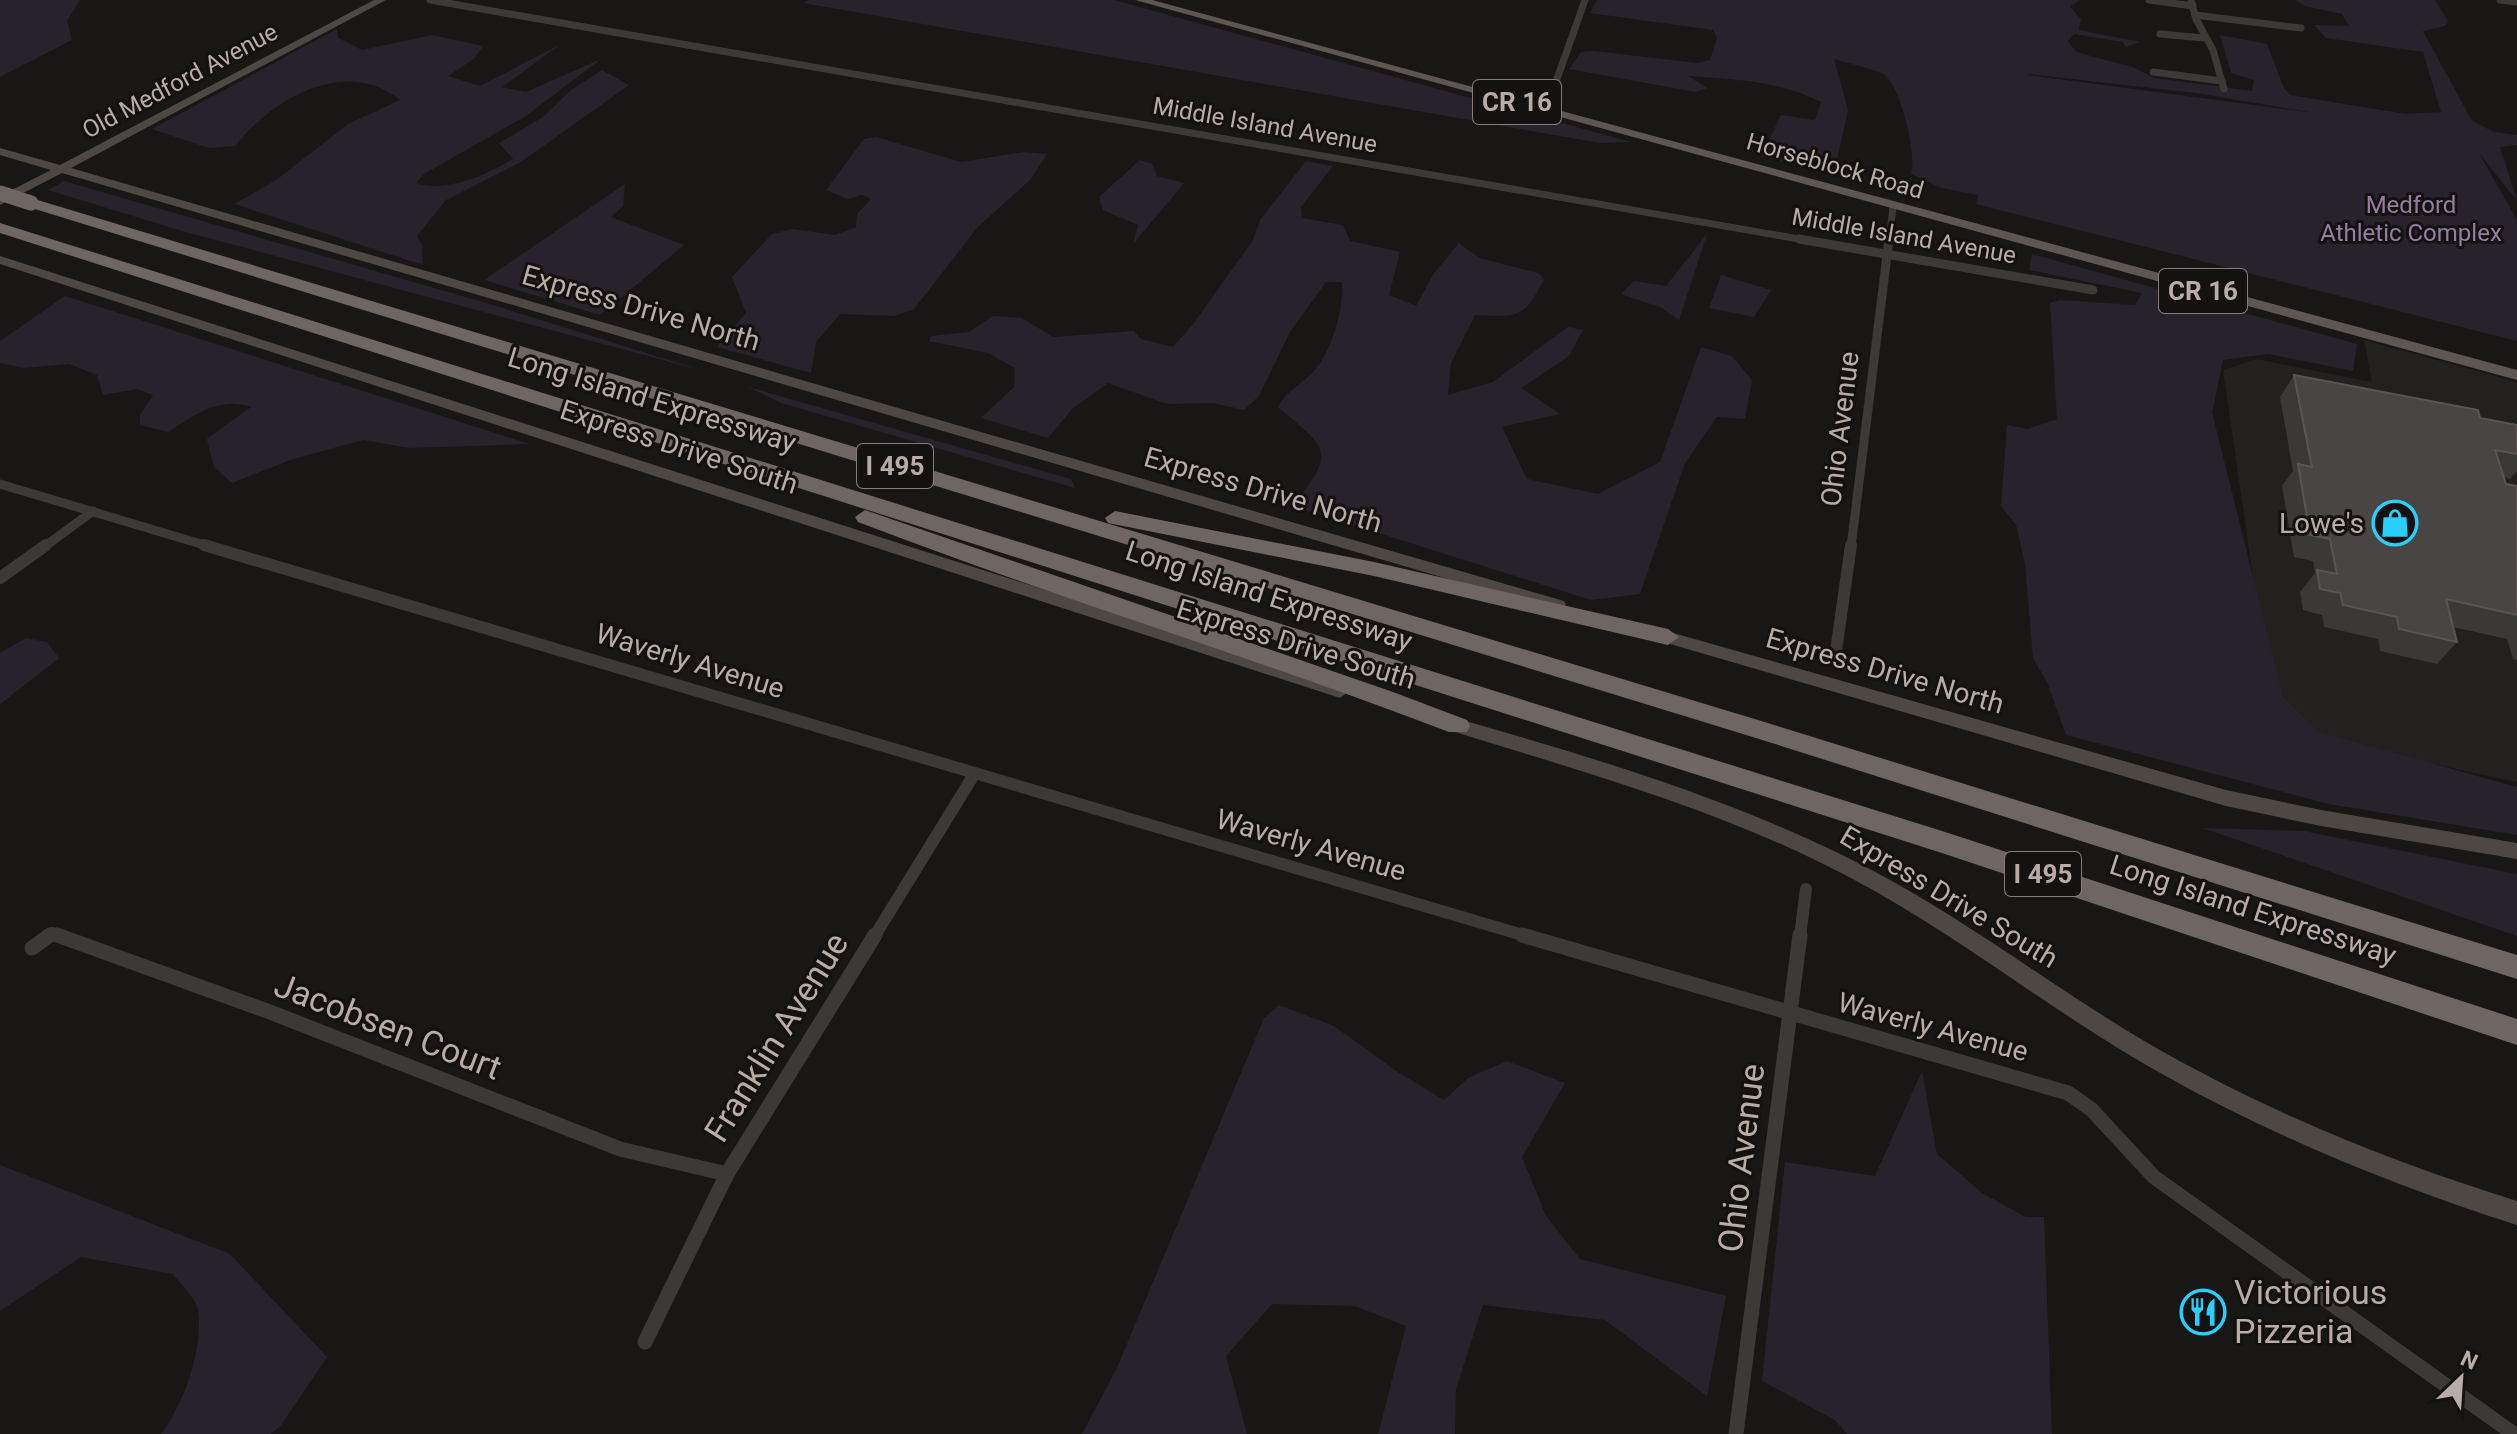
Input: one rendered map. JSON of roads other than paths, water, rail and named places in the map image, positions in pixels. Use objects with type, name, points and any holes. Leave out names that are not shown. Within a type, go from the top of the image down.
[{"type":"highway","name":"Long Island Expressway","points":[[0,193],[1758,729],[2517,967]]},
{"type":"highway","name":"Long Island Expressway","points":[[0,228],[2082,886],[2517,1032]]},
{"type":"highway","points":[[892,465],[1129,522],[1388,572],[1668,637]]},
{"type":"highway","points":[[773,472],[866,517],[1010,571],[1363,688],[1458,726]]},
{"type":"main road","name":"Old Medford Avenue","points":[[0,201],[381,0]]},
{"type":"main road","name":"Horseblock Road","points":[[1140,0],[2517,375]]},
{"type":"main road","name":"Express Drive North","points":[[0,151],[2226,798],[2321,818],[2517,851]]},
{"type":"main road","name":"Express Drive South","points":[[0,260],[1718,810],[1803,846],[1920,908],[2104,1027],[2224,1095],[2368,1164],[2517,1213]]},
{"type":"street","name":"Middle Island Avenue","points":[[430,0],[2093,290]]},
{"type":"street","points":[[1546,110],[1585,0]]},
{"type":"street","points":[[2149,0],[2192,3],[2204,38],[2213,50],[2223,85],[2153,72]]},
{"type":"street","points":[[2500,0],[2517,2]]},
{"type":"street","points":[[2195,15],[2301,28]]},
{"type":"street","points":[[2160,34],[2204,38]]},
{"type":"street","name":"Ohio Avenue","points":[[1835,658],[1871,405],[1893,207]]},
{"type":"street","name":"Waverly Avenue","points":[[0,484],[1789,1014],[2068,1093],[2091,1109],[2154,1177],[2514,1434]]},
{"type":"street","points":[[0,578],[93,511]]},
{"type":"street","name":"Franklin Avenue","points":[[645,1342],[727,1174],[975,773]]},
{"type":"street","name":"Ohio Avenue","points":[[1736,1434],[1806,889]]},
{"type":"street","name":"Jacobsen Court","points":[[32,948],[52,933],[270,1012],[620,1149],[727,1174]]},
{"type":"place","name":"Lowe's","points":[[2395,523]]},
{"type":"place","name":"Victorious Pizzeria","points":[[2203,1312]]},
{"type":"park label","name":"Medford Athletic Complex","points":[[2411,219]]}]
